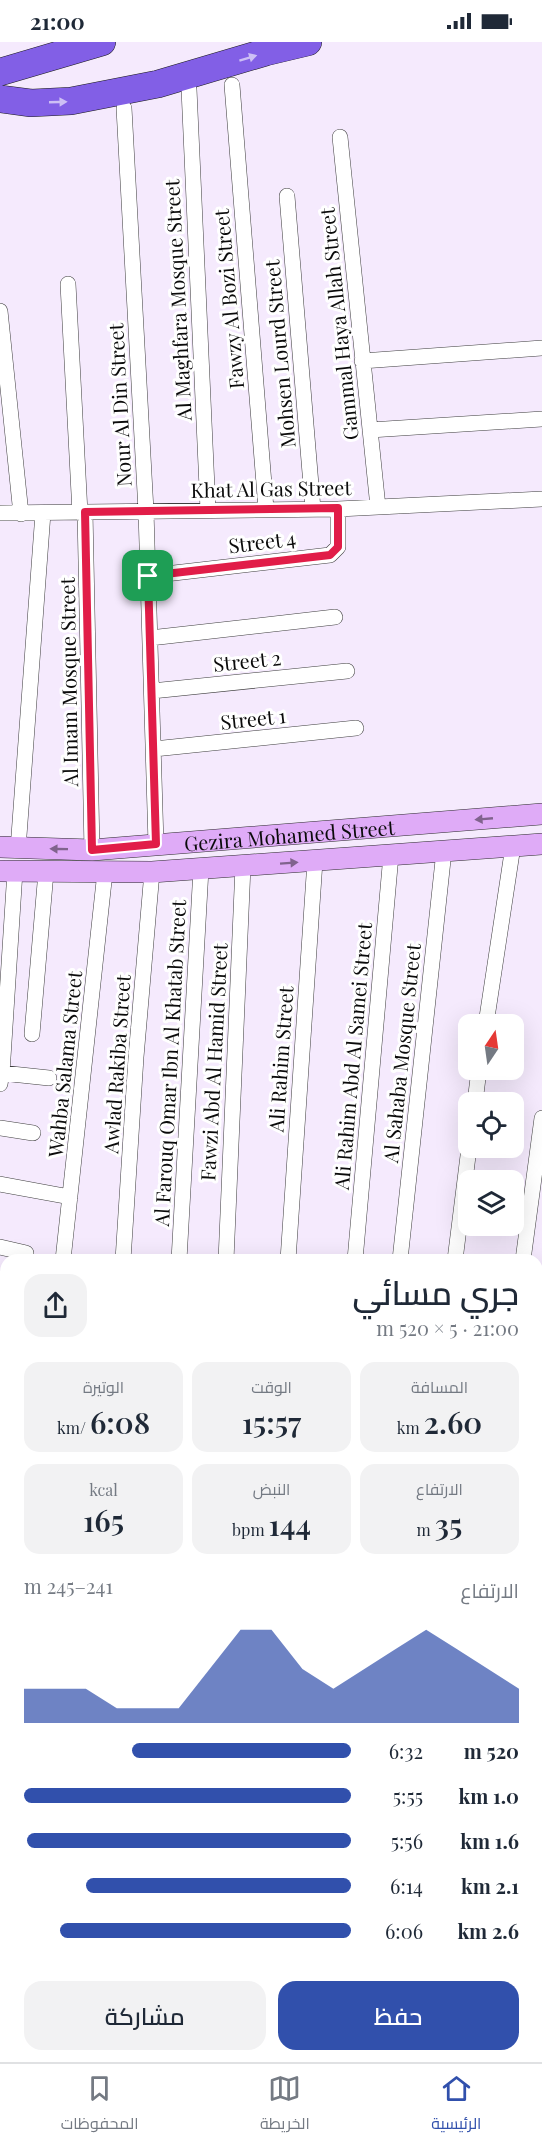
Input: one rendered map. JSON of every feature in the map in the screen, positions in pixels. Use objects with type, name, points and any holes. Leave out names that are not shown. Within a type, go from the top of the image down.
[{"type":"highway","points":[[0,72],[102,42]]},
{"type":"highway","points":[[0,99],[31,102],[71,101],[158,84],[308,42]]},
{"type":"main road","name":"Gezira Mohamed Street","points":[[9,848],[92,850],[542,814]]},
{"type":"main road","points":[[422,824],[435,851]]},
{"type":"main road","name":"Gezira Mohamed Street","points":[[8,871],[152,872],[542,844]]},
{"type":"street","name":"Fawzy Al Bozi Street","points":[[232,85],[266,509]]},
{"type":"street","name":"Al Maghfara Mosque Street","points":[[189,89],[208,510]]},
{"type":"street","name":"Nour Al Din Street","points":[[124,108],[146,511],[156,844]]},
{"type":"street","name":"Gammal Haya Allah Street","points":[[340,136],[378,507]]},
{"type":"street","name":"Mohsen Lourd Street","points":[[287,196],[314,509]]},
{"type":"street","name":"Al Imam Mosque Street","points":[[68,284],[82,513],[92,850]]},
{"type":"street","points":[[0,311],[21,514]]},
{"type":"street","points":[[362,362],[542,348]]},
{"type":"street","points":[[370,430],[542,418]]},
{"type":"street","name":"Khat Al Gas Street","points":[[0,513],[314,509],[542,499]]},
{"type":"street","name":"Street 4","points":[[148,576],[330,555],[338,547],[338,508]]},
{"type":"street","points":[[9,848],[43,513]]},
{"type":"street","points":[[150,638],[335,617]]},
{"type":"street","name":"Street 2","points":[[152,692],[347,671]]},
{"type":"street","name":"Street 1","points":[[154,749],[356,728]]},
{"type":"street","points":[[488,1014],[513,846]]},
{"type":"street","name":"Al Sahaba Mosque Street","points":[[401,1254],[435,851]]},
{"type":"street","name":"Ali Rahim Abd Al Samei Street","points":[[356,1254],[392,855]]},
{"type":"street","name":"Ali Rahim Street","points":[[288,1254],[315,861]]},
{"type":"street","name":"Fawzi Abd Al Hamid Street","points":[[226,1254],[243,866]]},
{"type":"street","name":"Al Farouq Omar Ibn Al Khatab Street","points":[[179,1254],[201,869]]},
{"type":"street","points":[[8,871],[1,1079],[49,1078]]},
{"type":"street","points":[[32,1034],[46,872]]},
{"type":"street","name":"Wahba Salama Street","points":[[64,1254],[105,872]]},
{"type":"street","name":"Awlad Rakiba Street","points":[[123,1254],[136,1057],[152,872]]},
{"type":"street","points":[[524,1254],[542,1118]]},
{"type":"street","points":[[0,1128],[33,1133]]},
{"type":"street","points":[[456,1254],[469,1158]]},
{"type":"street","points":[[0,1184],[70,1197]]},
{"type":"street","points":[[0,1247],[26,1253]]},
{"type":"route","points":[[338,508],[338,547],[330,555],[148,576],[156,844],[92,850],[85,512],[338,508]]}]
